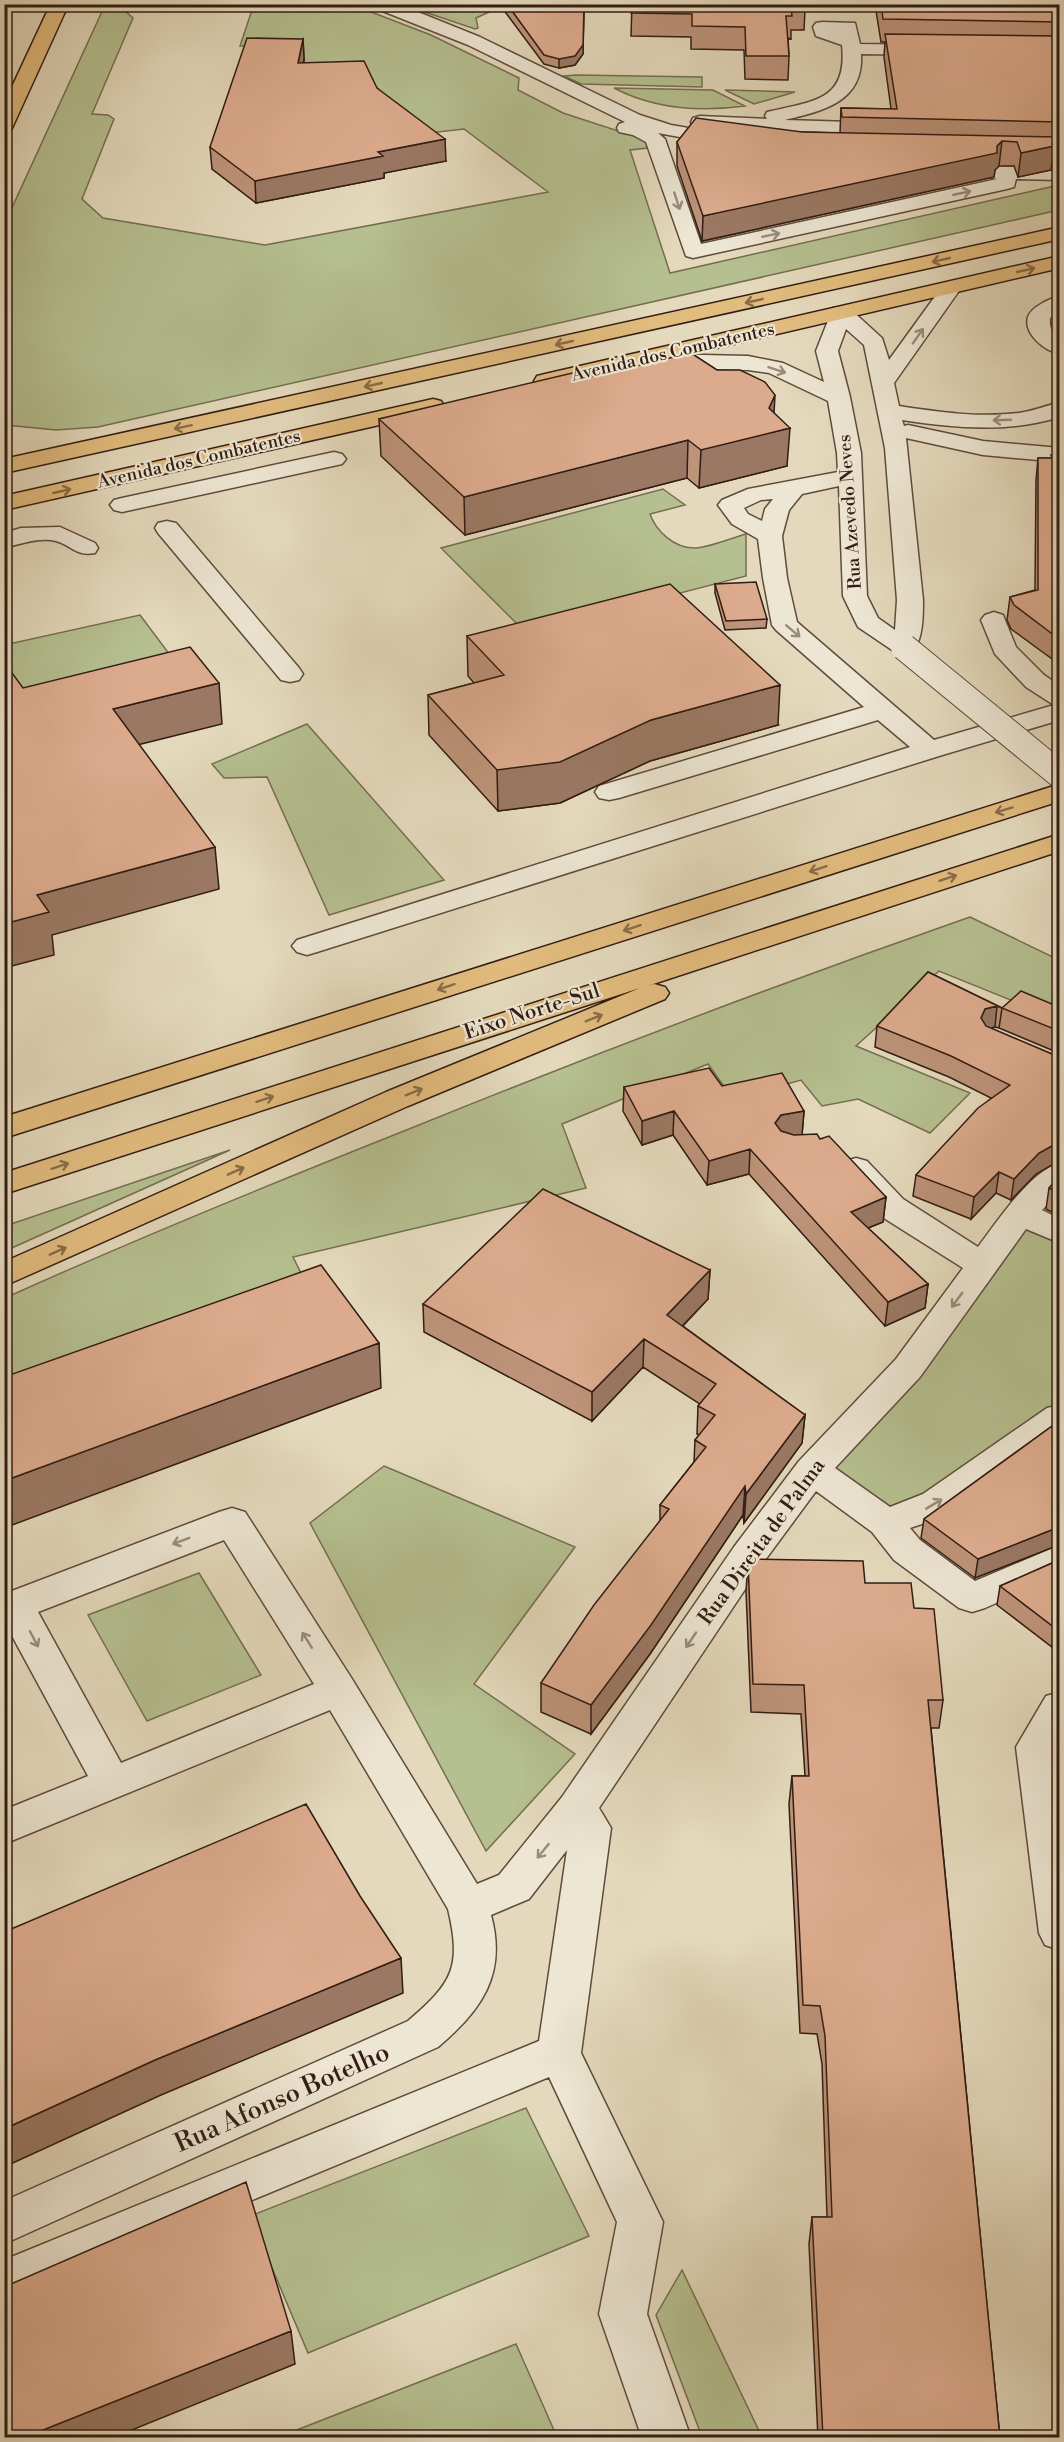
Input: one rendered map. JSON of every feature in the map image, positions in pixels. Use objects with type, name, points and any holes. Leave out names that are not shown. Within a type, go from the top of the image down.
[{"type":"main road","points":[[5,125],[58,8]]},
{"type":"main road","name":"Avenida dos Combatentes","points":[[4,466],[1059,233]]},
{"type":"main road","name":"Avenida dos Combatentes","points":[[521,386],[1059,262]]},
{"type":"main road","points":[[811,288],[841,313]]},
{"type":"main road","name":"Avenida dos Combatentes","points":[[4,503],[452,402]]},
{"type":"main road","points":[[4,443],[20,445],[104,444]]},
{"type":"main road","points":[[4,1128],[1059,792]]},
{"type":"main road","name":"Eixo Norte-Sul","points":[[4,1184],[1059,842]]},
{"type":"main road","points":[[4,1275],[397,1099],[892,896]]},
{"type":"street","points":[[381,4],[474,41],[530,80],[633,119],[667,124],[750,143]]},
{"type":"street","points":[[793,123],[837,95],[850,79],[850,46],[946,50]]},
{"type":"street","points":[[570,108],[601,123],[638,130],[673,152]]},
{"type":"street","points":[[667,124],[793,123],[907,129]]},
{"type":"street","points":[[667,124],[693,252],[1007,183],[1006,172]]},
{"type":"street","points":[[974,172],[1059,174]]},
{"type":"street","points":[[883,382],[951,288]]},
{"type":"street","points":[[1059,302],[1039,316],[1038,327],[1046,339],[1059,348]]},
{"type":"street","points":[[841,313],[874,343],[892,420],[910,600],[910,622],[904,647]]},
{"type":"street","name":"Rua Azevedo Neves","points":[[841,313],[827,351],[839,397],[850,476],[855,596],[867,622],[904,647],[1059,775]]},
{"type":"street","points":[[636,360],[748,363],[775,368],[839,397]]},
{"type":"street","points":[[892,420],[1016,419],[1047,414],[1059,409]]},
{"type":"street","points":[[892,420],[978,449],[1021,455],[1059,455]]},
{"type":"street","points":[[122,505],[334,459]]},
{"type":"street","points":[[770,536],[740,519],[730,505],[756,494],[794,489],[850,476]]},
{"type":"street","points":[[108,480],[122,505],[140,526]]},
{"type":"street","points":[[794,489],[777,509],[770,536],[775,578],[785,625],[929,750]]},
{"type":"street","points":[[166,528],[290,674]]},
{"type":"street","points":[[4,541],[21,535],[60,534],[86,548]]},
{"type":"street","points":[[994,620],[1004,649],[1035,681],[1059,699]]},
{"type":"street","points":[[609,792],[883,710]]},
{"type":"street","points":[[307,946],[929,750],[1059,712]]},
{"type":"street","points":[[833,1144],[891,1207],[982,1265]]},
{"type":"street","name":"Rua Direita de Palma","points":[[468,1906],[514,1887],[576,1809],[747,1557],[812,1470],[908,1368],[1020,1213],[1059,1173]]},
{"type":"street","points":[[1020,1213],[1059,1232]]},
{"type":"street","points":[[885,1522],[921,1511],[936,1503],[1059,1417]]},
{"type":"street","points":[[812,1470],[885,1522],[908,1550],[972,1598],[1059,1559]]},
{"type":"street","name":"Rua Afonso Botelho","points":[[4,2223],[423,2034],[450,2012],[469,1984],[478,1954],[476,1932],[468,1906],[338,1690],[232,1521],[15,1605],[112,1784]]},
{"type":"street","points":[[4,1828],[338,1690]]},
{"type":"street","points":[[1059,1707],[1036,1747],[1059,1933]]},
{"type":"street","points":[[576,1809],[591,1828],[559,2053],[640,2223],[623,2314],[667,2438]]},
{"type":"street","points":[[4,2282],[559,2053]]},
{"type":"green space","points":[[254,4],[353,5],[431,35],[519,78],[518,90],[563,113],[646,140],[648,148],[630,150],[670,273],[1059,185],[1059,210],[98,427],[56,430],[5,425],[5,223],[105,5],[118,5],[133,18],[92,114],[108,115],[114,119],[82,199],[103,218],[265,245],[548,192],[464,129],[411,135],[299,84],[295,47],[240,46]]},
{"type":"green space","points":[[404,5],[500,5],[476,18],[478,28],[475,29]]},
{"type":"green space","points":[[564,76],[702,77],[702,87],[581,84]]},
{"type":"green space","points":[[614,88],[713,90],[745,106],[712,109],[661,105]]},
{"type":"green space","points":[[725,90],[795,92],[754,104]]},
{"type":"green space","points":[[663,489],[685,505],[650,514],[661,532],[673,542],[694,548],[713,545],[746,534],[746,576],[526,633],[441,548]]},
{"type":"green space","points":[[140,615],[194,687],[5,695],[4,645]]},
{"type":"green space","points":[[307,724],[444,880],[329,915],[267,777],[224,778],[212,764]]},
{"type":"green space","points":[[970,917],[1059,960],[1060,1020],[939,971],[856,1046],[970,1093],[930,1133],[858,1099],[822,1106],[801,1080],[733,1099],[708,1064],[562,1124],[586,1188],[293,1257],[304,1279],[5,1388],[5,1298],[206,1211],[548,1074],[758,993]]},
{"type":"green space","points":[[230,1150],[5,1251],[5,1226]]},
{"type":"green space","points":[[1020,1213],[1059,1236],[1059,1417],[885,1522],[812,1470]]},
{"type":"green space","points":[[384,1466],[575,1547],[474,1684],[575,1754],[486,1851],[310,1523]]},
{"type":"green space","points":[[199,1573],[261,1675],[147,1721],[88,1615]]},
{"type":"green space","points":[[526,2108],[589,2236],[308,2353],[250,2216]]},
{"type":"green space","points":[[682,2270],[762,2437],[702,2437],[656,2315]]},
{"type":"green space","points":[[516,2344],[557,2437],[279,2437]]},
{"type":"building","points":[[507,4],[584,4],[583,45],[575,56],[559,59],[544,55]]},
{"type":"building","points":[[632,4],[805,4],[805,7],[791,7],[792,16],[786,16],[789,56],[746,56],[745,27],[692,26],[692,14],[631,13]]},
{"type":"building","points":[[881,4],[1059,4],[1059,22],[883,19]]},
{"type":"building","points":[[885,34],[1059,36],[1059,122],[842,117],[841,108],[897,109]]},
{"type":"building","points":[[247,38],[303,39],[298,63],[364,61],[377,88],[445,139],[378,152],[383,156],[255,181],[210,147]]},
{"type":"building","points":[[696,118],[802,132],[1059,137],[1059,146],[1021,153],[1017,142],[1002,141],[997,146],[997,153],[703,216],[677,142]]},
{"type":"building","points":[[691,353],[717,370],[740,370],[765,382],[775,395],[769,408],[790,428],[701,450],[688,440],[464,497],[379,419],[585,370],[593,376]]},
{"type":"building","points":[[1051,455],[1059,456],[1059,639],[1014,605],[1010,597],[1038,590],[1038,458],[1052,458]]},
{"type":"building","points":[[756,582],[767,619],[726,621],[715,584]]},
{"type":"building","points":[[670,584],[780,685],[651,720],[560,762],[497,770],[428,695],[504,675],[467,636]]},
{"type":"building","points":[[190,647],[219,683],[113,709],[215,847],[37,895],[49,912],[4,924],[4,662],[23,688]]},
{"type":"building","points":[[928,972],[1002,1008],[997,1006],[985,1009],[981,1018],[986,1026],[1059,1057],[1059,1142],[1039,1153],[1014,1179],[999,1172],[974,1197],[916,1175],[978,1108],[1010,1085],[951,1056],[877,1026]]},
{"type":"building","points":[[1021,991],[1059,1007],[1059,1031],[1002,1008]]},
{"type":"building","points":[[709,1068],[722,1086],[782,1073],[804,1111],[781,1115],[775,1123],[781,1131],[794,1135],[817,1134],[820,1139],[829,1136],[886,1197],[851,1212],[928,1284],[888,1302],[750,1149],[709,1161],[674,1111],[642,1121],[624,1087]]},
{"type":"building","points":[[1059,1177],[1059,1193],[1049,1188]]},
{"type":"building","points":[[543,1189],[710,1270],[667,1315],[805,1415],[746,1494],[745,1486],[651,1625],[591,1705],[541,1683],[594,1605],[669,1509],[660,1505],[706,1447],[695,1440],[715,1415],[698,1406],[716,1384],[644,1339],[592,1392],[423,1304]]},
{"type":"building","points":[[321,1265],[379,1343],[4,1481],[4,1377]]},
{"type":"building","points":[[1059,1421],[1059,1527],[978,1559],[924,1519]]},
{"type":"building","points":[[751,1559],[863,1561],[865,1583],[911,1583],[914,1608],[934,1609],[943,1700],[928,1700],[1000,2438],[823,2438],[812,2217],[832,2217],[825,2036],[820,2006],[803,2005],[792,1776],[809,1776],[804,1685],[753,1684],[748,1563]]},
{"type":"building","points":[[1059,1560],[1059,1626],[1055,1628],[1000,1586]]},
{"type":"building","points":[[306,1804],[360,1896],[401,1958],[155,2060],[4,2129],[4,1932]]},
{"type":"building","points":[[246,2182],[291,2331],[23,2438],[4,2438],[4,2287]]}]
